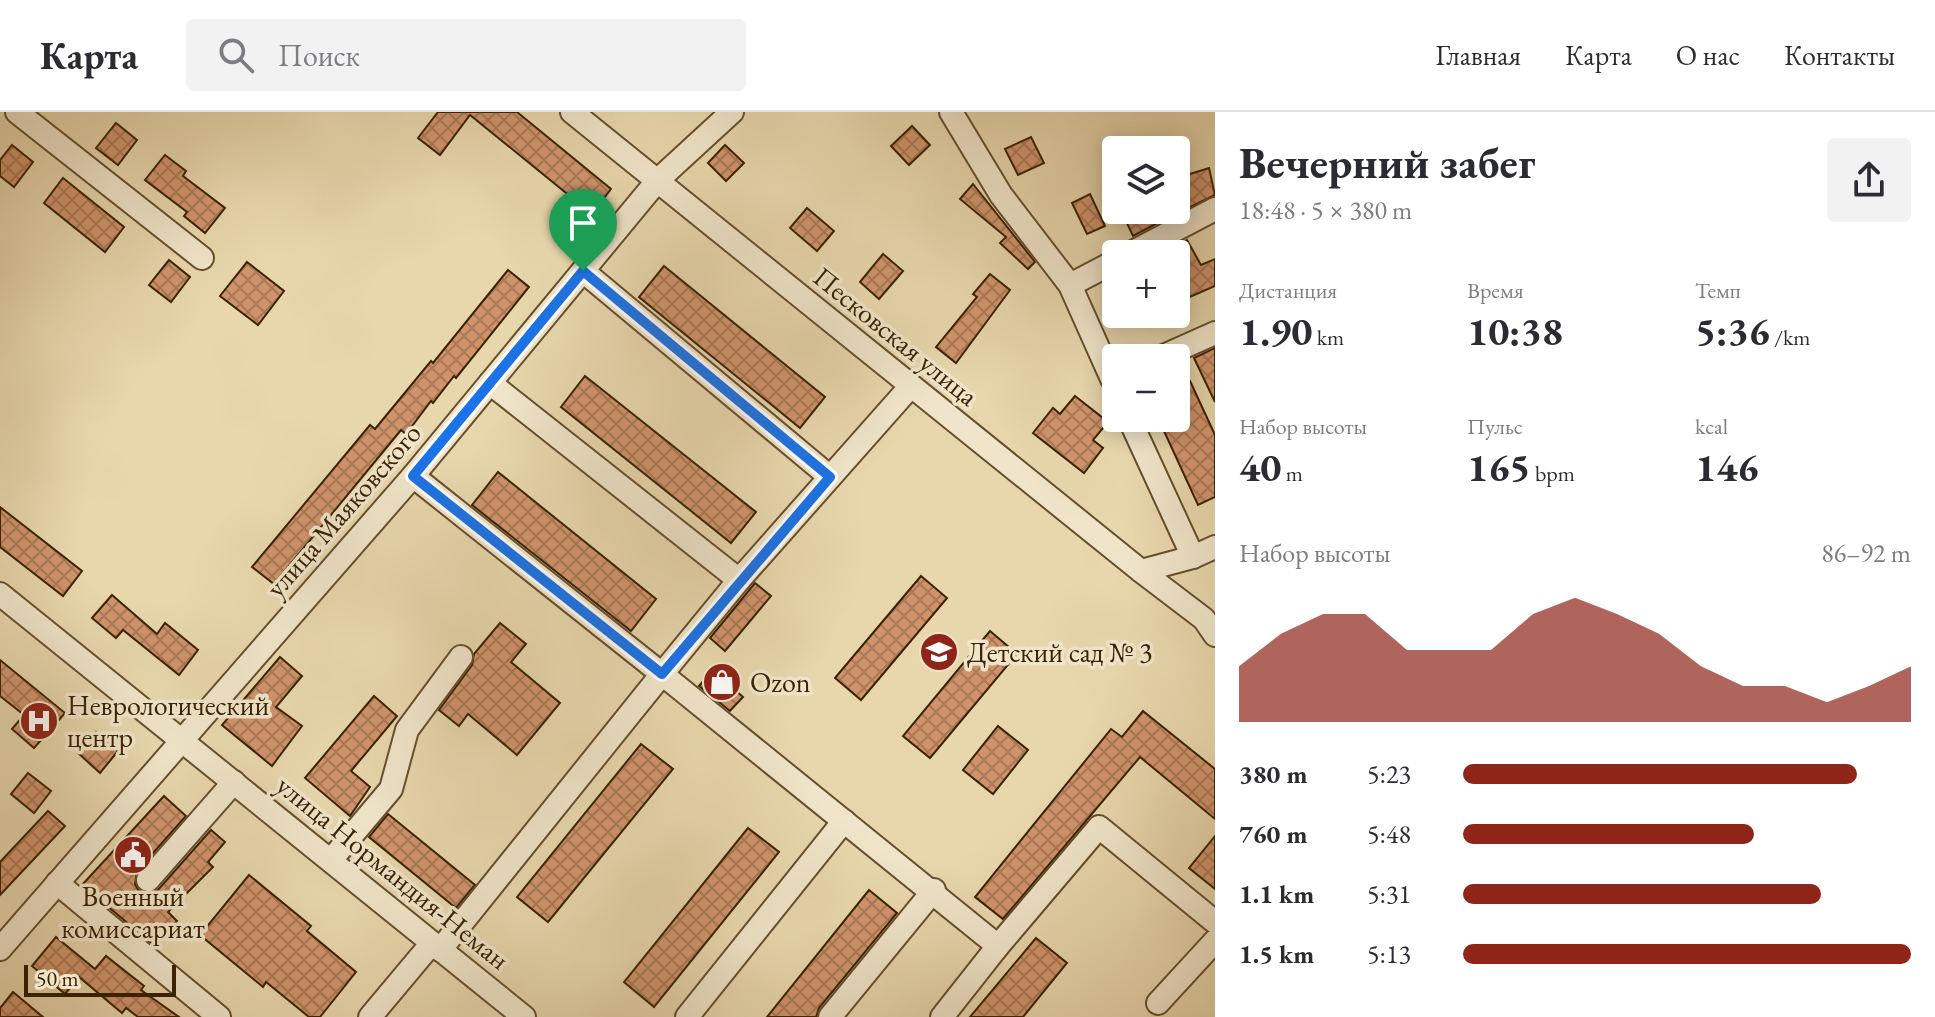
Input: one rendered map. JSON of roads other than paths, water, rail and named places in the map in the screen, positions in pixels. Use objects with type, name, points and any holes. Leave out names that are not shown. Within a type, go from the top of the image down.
[{"type":"street","points":[[17,112],[202,258]]},
{"type":"street","name":"Песковская улица","points":[[572,112],[910,387],[1204,619],[1215,635]]},
{"type":"street","name":"улица Маяковского","points":[[0,949],[413,476],[658,180],[732,112]]},
{"type":"street","points":[[951,112],[1001,195],[1070,285],[1102,354]]},
{"type":"street","points":[[1156,240],[1215,209]]},
{"type":"street","points":[[1070,285],[1102,268]]},
{"type":"street","points":[[583,271],[830,477]]},
{"type":"street","points":[[1190,344],[1215,333]]},
{"type":"street","points":[[490,383],[739,580]]},
{"type":"street","points":[[370,1017],[436,946],[739,580],[910,387]]},
{"type":"street","points":[[1135,432],[1193,557]]},
{"type":"street","points":[[413,476],[934,890],[998,946]]},
{"type":"street","points":[[1141,571],[1193,557],[1215,547]]},
{"type":"street","name":"улица Нормандия-Неман","points":[[0,594],[524,1017]]},
{"type":"street","points":[[331,860],[391,789],[407,730],[461,657]]},
{"type":"street","points":[[148,880],[234,782]]},
{"type":"street","points":[[687,1017],[844,821]]},
{"type":"street","points":[[942,1017],[1099,827],[1215,922]]},
{"type":"street","points":[[57,883],[219,1017]]},
{"type":"street","points":[[830,1017],[934,890]]},
{"type":"street","points":[[1158,1003],[1215,941]]},
{"type":"place","name":"Детский сад № 3","points":[[939,652]]},
{"type":"place","name":"Ozon","points":[[722,682]]},
{"type":"place","name":"Неврологический центр","points":[[39,721]]},
{"type":"place","name":"Военный комиссариат","points":[[133,855]]}]
